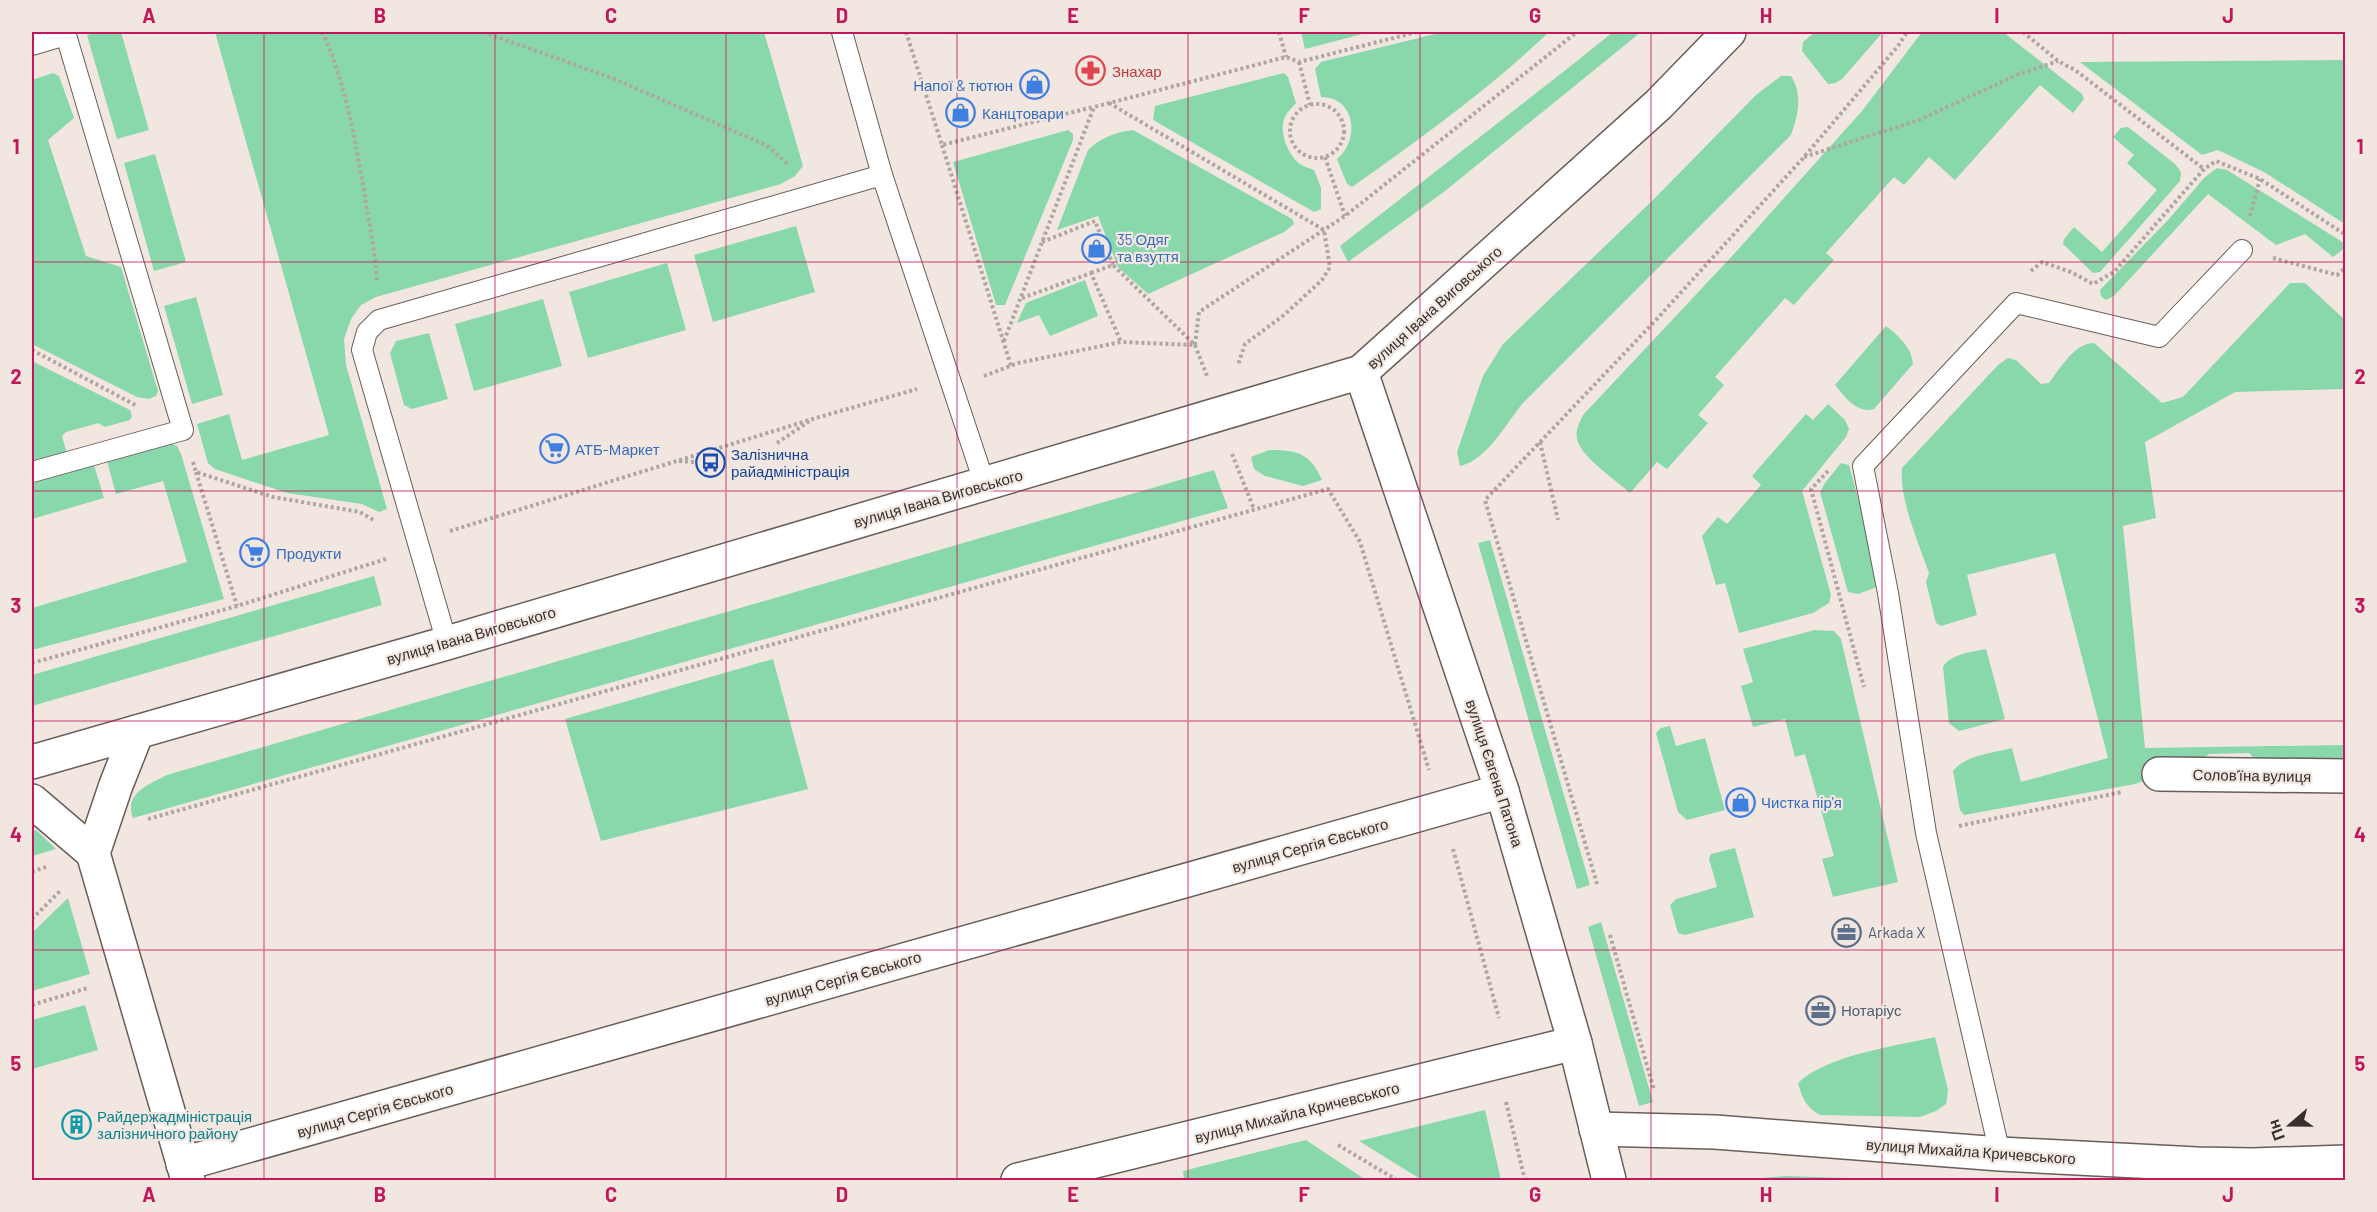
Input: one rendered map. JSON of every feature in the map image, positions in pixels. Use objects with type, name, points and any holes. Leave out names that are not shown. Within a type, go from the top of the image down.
[{"type":"street","name":"вулиця Івана Виговського","points":[[32,762],[447,643],[1361,372],[1658,105],[1729,32]]},
{"type":"street","name":"вулиця Євгена Патона","points":[[1361,372],[1502,791],[1575,1043],[1609,1180]]},
{"type":"street","points":[[93,853],[137,732]]},
{"type":"street","name":"Соловʼїна вулиця","points":[[2159,774],[2346,776]]},
{"type":"street","name":"вулиця Сергія Євського","points":[[186,1172],[1502,791]]},
{"type":"street","points":[[32,801],[93,853],[186,1172]]},
{"type":"street","name":"вулиця Михайла Кричевського","points":[[1018,1180],[1575,1043]]},
{"type":"street","name":"вулиця Михайла Кричевського","points":[[1596,1130],[1715,1132],[2000,1154],[2252,1166],[2346,1162]]},
{"type":"lane","points":[[844,32],[882,175],[985,485]]},
{"type":"lane","points":[[32,45],[66,33],[183,430],[32,472]]},
{"type":"lane","points":[[447,643],[362,350],[367,332],[379,320],[882,175]]},
{"type":"lane","points":[[2000,1154],[1926,833],[1888,593],[1863,466],[2016,303],[2159,337],[2242,250]]},
{"type":"path","points":[[322,32],[335,59],[358,159],[376,263],[379,320]]},
{"type":"path","points":[[483,32],[612,78],[766,145],[821,193]]},
{"type":"path","points":[[906,32],[1011,366]]},
{"type":"path","points":[[1279,32],[1286,57]]},
{"type":"path","points":[[942,145],[1286,57],[1299,62],[1417,32]]},
{"type":"path","points":[[1195,345],[1199,312],[1345,216],[1577,32]]},
{"type":"path","points":[[1597,884],[1485,501],[1539,441],[1655,321],[1804,157],[1898,46],[1907,32]]},
{"type":"path","points":[[2022,32],[2204,169]]},
{"type":"path","points":[[1804,157],[1919,120],[2016,75],[2058,61]]},
{"type":"path","points":[[1299,62],[1310,105]]},
{"type":"path","points":[[1108,102],[1324,230]]},
{"type":"path","points":[[1319,104],[1336,111],[1344,127],[1342,145],[1336,152],[1325,157],[1311,158],[1295,148],[1291,123],[1302,108],[1319,104]]},
{"type":"path","points":[[1004,341],[1094,107]]},
{"type":"path","points":[[1325,157],[1345,216]]},
{"type":"path","points":[[2026,275],[2042,262],[2070,272],[2093,284],[2114,272],[2204,169],[2216,161],[2260,179],[2346,235]]},
{"type":"path","points":[[1042,242],[1095,221],[1113,265],[1195,345]]},
{"type":"path","points":[[1221,413],[1245,344],[1284,315],[1322,280],[1330,267],[1324,230]]},
{"type":"path","points":[[2242,250],[2337,275],[2346,267]]},
{"type":"path","points":[[1021,298],[1113,265]]},
{"type":"path","points":[[1091,273],[1120,342]]},
{"type":"path","points":[[32,663],[237,606],[419,548],[454,528],[924,387],[951,388],[1011,366],[1120,342],[1195,345]]},
{"type":"path","points":[[32,350],[183,430],[237,606]]},
{"type":"path","points":[[777,443],[816,418]]},
{"type":"path","points":[[1539,441],[1558,520]]},
{"type":"path","points":[[1233,459],[1254,509]]},
{"type":"path","points":[[675,460],[710,463]]},
{"type":"path","points":[[1836,462],[1811,489],[1865,689]]},
{"type":"path","points":[[196,472],[273,497],[360,512],[419,548]]},
{"type":"path","points":[[144,820],[1328,489],[1360,542],[1432,778]]},
{"type":"path","points":[[1926,833],[2144,788],[2159,774]]},
{"type":"path","points":[[1451,842],[1502,1028]]},
{"type":"path","points":[[32,919],[64,887]]},
{"type":"path","points":[[1610,935],[1654,1091]]},
{"type":"path","points":[[32,1005],[93,987]]},
{"type":"path","points":[[1504,1094],[1525,1180]]},
{"type":"path","points":[[1332,1141],[1397,1180]]},
{"type":"green space","points":[[100,32],[121,32],[149,130],[117,139],[87,35]]},
{"type":"green space","points":[[215,32],[764,32],[803,166],[795,176],[781,184],[376,297],[361,305],[351,319],[344,339],[346,365],[387,509],[379,512],[362,504],[287,493],[215,469],[208,463],[197,424],[229,414],[242,460],[329,435]]},
{"type":"green space","points":[[1301,32],[1370,32],[1305,49]]},
{"type":"green space","points":[[1443,32],[1549,32],[1502,74],[1428,132],[1352,187],[1347,184],[1337,159],[1349,141],[1351,121],[1342,104],[1333,99],[1321,97],[1315,69],[1321,62]]},
{"type":"green space","points":[[1613,32],[1641,32],[1445,191],[1348,262],[1340,246]]},
{"type":"green space","points":[[1815,32],[1883,32],[1842,79],[1828,84],[1802,51],[1803,42]]},
{"type":"green space","points":[[1922,32],[2003,32],[2082,94],[2084,99],[2073,113],[2040,85],[1955,180],[1929,157],[1904,185],[1894,177],[1826,253],[1834,260],[1794,305],[1785,298],[1715,377],[1724,385],[1698,415],[1708,423],[1667,469],[1657,462],[1630,493],[1581,449],[1577,435],[1583,415],[1734,254],[1862,111]]},
{"type":"green space","points":[[2345,60],[2345,224],[2264,172],[2218,150],[2202,155],[2080,62]]},
{"type":"green space","points":[[53,73],[59,76],[74,118],[48,140],[86,256],[121,267],[158,391],[156,396],[149,399],[137,397],[32,344],[32,80]]},
{"type":"green space","points":[[1284,73],[1288,77],[1296,103],[1284,119],[1284,137],[1296,160],[1314,170],[1321,188],[1321,209],[1314,212],[1153,120],[1155,106]]},
{"type":"green space","points":[[1781,76],[1791,76],[1797,90],[1797,113],[1791,135],[1522,404],[1479,457],[1460,466],[1457,452],[1483,376],[1503,344],[1654,199],[1756,95]]},
{"type":"green space","points":[[2128,127],[2175,164],[2181,172],[2180,181],[2100,272],[2093,273],[2063,244],[2064,239],[2074,227],[2102,252],[2157,190],[2127,163],[2134,155],[2113,137],[2121,128]]},
{"type":"green space","points":[[1068,130],[1073,134],[1073,140],[1005,305],[996,305],[953,162]]},
{"type":"green space","points":[[1133,130],[1292,219],[1294,224],[1284,232],[1148,294],[1118,267],[1098,216],[1057,230],[1088,150],[1109,136]]},
{"type":"green space","points":[[155,154],[186,262],[154,271],[124,163]]},
{"type":"green space","points":[[2217,168],[2227,170],[2344,243],[2345,248],[2333,257],[2305,234],[2276,245],[2208,194],[2114,296],[2106,300],[2101,296],[2100,290],[2169,219],[2204,178]]},
{"type":"green space","points":[[796,226],[815,292],[713,322],[694,255]]},
{"type":"green space","points":[[667,263],[686,330],[588,358],[569,292]]},
{"type":"green space","points":[[1085,280],[1098,316],[1050,336],[1039,315],[1017,323],[1026,303]]},
{"type":"green space","points":[[2290,283],[2305,283],[2345,320],[2345,389],[2235,392],[2145,442],[2156,518],[2123,526],[2145,748],[2345,745],[2345,755],[2343,758],[2254,758],[2249,753],[2209,754],[2201,760],[2135,784],[1964,815],[1960,810],[1953,771],[1972,758],[2012,748],[2021,782],[2108,758],[2055,553],[1967,575],[1977,615],[1941,626],[1936,623],[1926,582],[1929,573],[1907,507],[1902,468],[1998,365],[2008,358],[2016,360],[2041,384],[2049,383],[2074,352],[2080,347],[2094,343],[2162,403],[2183,397]]},
{"type":"green space","points":[[196,297],[223,395],[192,404],[164,306]]},
{"type":"green space","points":[[543,299],[562,366],[474,391],[455,324]]},
{"type":"green space","points":[[1886,326],[1900,338],[1910,353],[1913,364],[1874,409],[1862,409],[1843,395],[1835,385]]},
{"type":"green space","points":[[429,333],[448,399],[412,409],[404,405],[390,353],[396,341]]},
{"type":"green space","points":[[32,361],[130,410],[132,416],[130,420],[105,427],[98,423],[66,432],[62,436],[67,454],[32,467]]},
{"type":"green space","points":[[1828,404],[1845,420],[1849,429],[1846,437],[1802,491],[1831,595],[1829,603],[1813,613],[1739,633],[1725,583],[1716,585],[1702,536],[1718,517],[1727,524],[1761,485],[1752,476],[1806,414],[1813,420]]},
{"type":"green space","points":[[168,442],[177,446],[181,454],[224,599],[32,650],[32,608],[187,562],[163,481],[116,494],[107,461]]},
{"type":"green space","points":[[1269,450],[1295,452],[1302,455],[1313,464],[1322,480],[1303,486],[1265,476],[1254,469],[1251,457]]},
{"type":"green space","points":[[1841,463],[1849,465],[1880,578],[1877,587],[1858,594],[1848,592],[1820,492]]},
{"type":"green space","points":[[94,465],[104,498],[32,519],[32,483]]},
{"type":"green space","points":[[1214,470],[1228,508],[133,818],[131,809],[135,796],[146,786],[167,775]]},
{"type":"green space","points":[[1490,540],[1590,885],[1577,889],[1478,543]]},
{"type":"green space","points":[[374,576],[382,605],[32,706],[32,675]]},
{"type":"green space","points":[[1815,630],[1834,631],[1841,639],[1898,882],[1833,897],[1822,859],[1834,856],[1805,754],[1795,757],[1785,719],[1753,727],[1741,686],[1753,682],[1743,649]]},
{"type":"green space","points":[[1986,649],[2005,719],[1959,731],[1949,723],[1943,667],[1956,656]]},
{"type":"green space","points":[[773,659],[808,789],[601,841],[565,719]]},
{"type":"green space","points":[[1670,726],[1676,746],[1705,738],[1725,810],[1687,820],[1678,812],[1656,733],[1661,728]]},
{"type":"green space","points":[[36,830],[56,849],[32,856],[32,832]]},
{"type":"green space","points":[[1735,848],[1754,917],[1685,935],[1678,933],[1670,905],[1676,899],[1717,887],[1709,859],[1711,854]]},
{"type":"green space","points":[[68,898],[90,974],[32,991],[32,933]]},
{"type":"green space","points":[[1601,922],[1653,1102],[1639,1106],[1588,927]]},
{"type":"green space","points":[[85,1005],[98,1050],[32,1069],[32,1020]]},
{"type":"green space","points":[[1935,1037],[1948,1090],[1946,1104],[1936,1111],[1920,1117],[1820,1115],[1811,1109],[1803,1098],[1798,1083],[1826,1065],[1882,1048]]},
{"type":"green space","points":[[1485,1110],[1501,1180],[1422,1180],[1359,1141]]},
{"type":"green space","points":[[1306,1140],[1366,1180],[1184,1180],[1183,1171]]},
{"type":"green space","points":[[1785,1176],[1907,1180],[1763,1180],[1762,1178]]},
{"type":"place","name":"Знахар","points":[[1091,71]]},
{"type":"place","name":"Напої & тютюн","points":[[1034,85]]},
{"type":"place","name":"Канцтовари","points":[[961,113]]},
{"type":"place","name":"35 Одяг та взуття","points":[[1096,248]]},
{"type":"place","name":"АТБ-Маркет","points":[[554,449]]},
{"type":"place","name":"Залізнична райадміністрація","points":[[710,463]]},
{"type":"place","name":"Продукти","points":[[255,553]]},
{"type":"place","name":"Чистка пір'я","points":[[1740,802]]},
{"type":"place","name":"Arkada X","points":[[1847,932]]},
{"type":"place","name":"Нотаріус","points":[[1820,1010]]},
{"type":"place","name":"Райдержадміністрація залізничного району","points":[[76,1125]]}]
